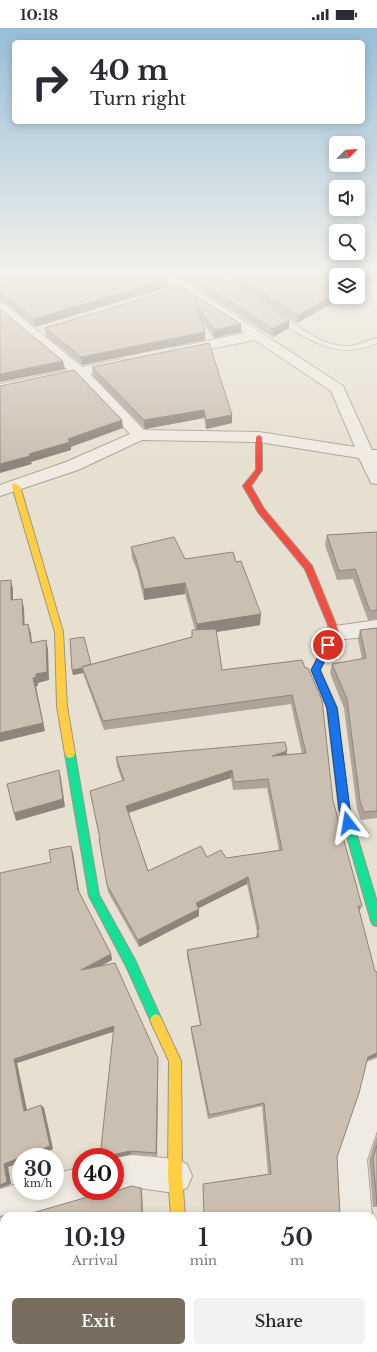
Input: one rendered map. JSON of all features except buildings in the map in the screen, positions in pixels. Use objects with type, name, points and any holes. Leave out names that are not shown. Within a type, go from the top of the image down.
[{"type":"street","points":[[34,336],[79,372],[140,434]]},
{"type":"street","points":[[164,354],[254,336]]},
{"type":"street","points":[[259,336],[338,389],[372,455],[377,479]]},
{"type":"street","points":[[0,389],[134,361]]},
{"type":"street","points":[[0,491],[72,466],[140,434],[240,438],[259,437],[372,455]]},
{"type":"street","points":[[259,437],[259,470],[247,486],[261,510],[309,568],[335,632],[316,670],[332,708],[344,809],[377,921]]},
{"type":"street","points":[[16,486],[59,632],[62,706],[94,896],[131,964],[175,1061],[175,1176],[178,1212]]},
{"type":"street","points":[[335,632],[377,628]]},
{"type":"street","points":[[355,1212],[351,1160],[373,1096],[377,1073]]},
{"type":"street","points":[[124,1173],[132,1171],[175,1176]]},
{"type":"street","points":[[0,1206],[72,1186]]},
{"type":"lane","points":[[310,336],[326,346],[346,350],[370,344],[377,340]]},
{"type":"traffic: fast","points":[[323,656],[316,670],[332,708],[344,809],[377,921]]},
{"type":"traffic: fast","points":[[70,754],[94,896],[131,964],[156,1020]]},
{"type":"traffic: slow","points":[[16,486],[59,632],[62,706],[70,754]]},
{"type":"traffic: slow","points":[[156,1020],[175,1061],[175,1176],[178,1212]]},
{"type":"traffic: jam","points":[[259,437],[259,470],[247,486],[261,510],[309,568],[335,632],[323,656]]},
{"type":"route","points":[[328,645],[316,670],[332,708],[344,809],[348,823]]}]
